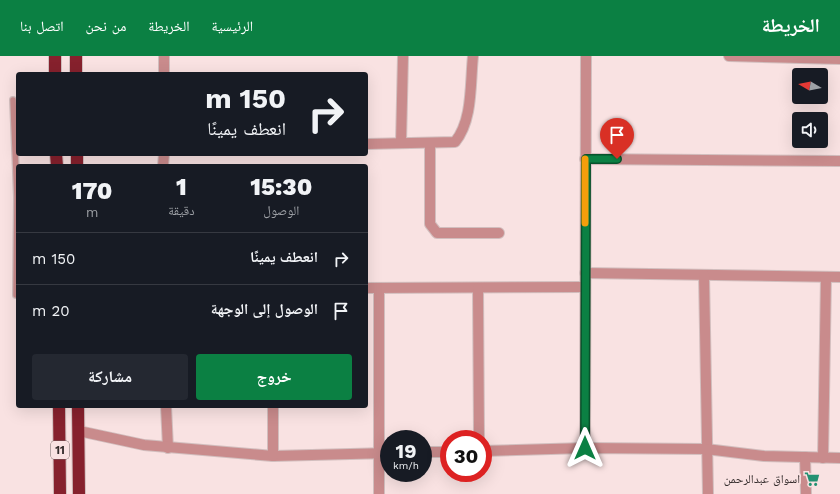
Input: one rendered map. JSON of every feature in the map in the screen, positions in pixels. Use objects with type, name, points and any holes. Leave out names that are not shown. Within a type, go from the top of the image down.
[{"type":"highway","points":[[55,56],[56,72]]},
{"type":"highway","points":[[76,56],[76,72]]},
{"type":"highway","name":"11","points":[[59,408],[60,494]]},
{"type":"highway","name":"11","points":[[78,408],[79,494]]},
{"type":"street","points":[[164,56],[164,72]]},
{"type":"street","points":[[401,144],[403,56]]},
{"type":"street","points":[[368,144],[455,142],[461,135],[466,121],[473,56]]},
{"type":"street","points":[[585,448],[586,56]]},
{"type":"street","points":[[729,56],[840,59]]},
{"type":"street","points":[[430,143],[430,224],[432,229],[436,233],[499,233]]},
{"type":"street","points":[[586,159],[840,161]]},
{"type":"street","points":[[585,273],[840,277]]},
{"type":"street","points":[[704,275],[708,494]]},
{"type":"street","points":[[823,458],[826,276]]},
{"type":"street","points":[[368,288],[585,287]]},
{"type":"street","points":[[379,288],[383,430]]},
{"type":"street","points":[[478,288],[479,430]]},
{"type":"street","points":[[166,408],[168,448]]},
{"type":"street","points":[[273,408],[273,456]]},
{"type":"street","points":[[79,430],[121,441],[168,448],[273,456],[380,453]]},
{"type":"street","points":[[492,451],[585,448],[706,449],[764,456],[840,458]]},
{"type":"street","points":[[805,457],[806,494]]},
{"type":"street","points":[[380,494],[381,482]]},
{"type":"lane","points":[[13,100],[16,164]]},
{"type":"slow traffic","points":[[585,159],[585,223]]},
{"type":"place","name":"اسواق عبدالرحمن","points":[[812,479]]},
{"type":"route","points":[[585,448],[586,159],[617,159]]}]
